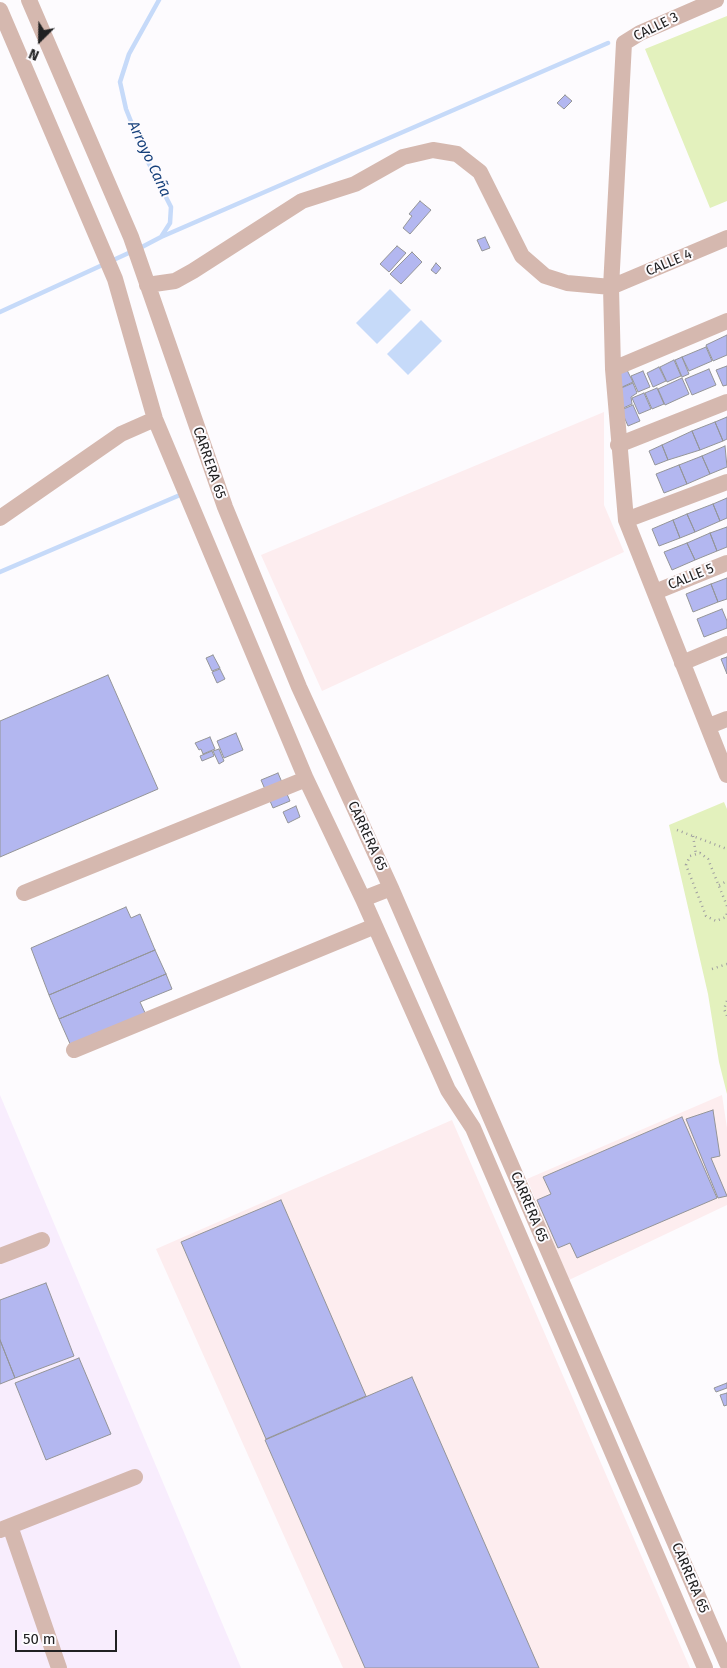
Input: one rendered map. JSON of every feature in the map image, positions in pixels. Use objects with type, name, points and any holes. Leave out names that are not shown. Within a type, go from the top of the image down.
[{"type":"street","name":"CARRERA 65","points":[[29,0],[131,237],[225,507],[298,686],[391,888],[727,1663]]},
{"type":"street","name":"CALLE 3","points":[[612,287],[624,43],[640,33],[716,0]]},
{"type":"street","name":"CARRERA 65","points":[[0,10],[116,279],[155,419],[306,779],[363,899],[448,1090],[473,1128],[705,1668]]},
{"type":"street","points":[[147,285],[175,281],[302,202],[355,184],[403,157],[433,150],[457,154],[480,172],[522,256],[545,276],[567,283],[612,287],[613,369],[618,446],[626,520],[709,726],[727,776]]},
{"type":"street","name":"CALLE 4","points":[[612,287],[727,238]]},
{"type":"street","points":[[613,369],[727,321]]},
{"type":"street","points":[[618,446],[727,402]]},
{"type":"street","points":[[0,518],[121,434],[155,419]]},
{"type":"street","points":[[626,520],[727,482]]},
{"type":"street","name":"CALLE 5","points":[[655,592],[727,563]]},
{"type":"street","points":[[682,663],[727,644]]},
{"type":"street","points":[[709,726],[727,719]]},
{"type":"street","points":[[24,893],[306,779]]},
{"type":"street","points":[[363,899],[391,888]]},
{"type":"street","points":[[74,1050],[375,926]]},
{"type":"street","points":[[0,1256],[42,1240]]},
{"type":"street","points":[[60,1668],[5,1528],[135,1478]]},
{"type":"path","points":[[677,830],[727,849]]},
{"type":"path","points":[[692,836],[696,854]]},
{"type":"path","points":[[727,906],[708,860],[700,853],[690,856],[686,865],[706,916],[716,921],[726,917],[727,913]]},
{"type":"path","points":[[718,885],[727,881]]},
{"type":"path","points":[[712,969],[727,964]]},
{"type":"path","points":[[727,1001],[724,1010],[727,1016]]},
{"type":"shaded area","points":[[604,412],[604,505],[624,552],[322,691],[261,555]]},
{"type":"shaded area","points":[[0,1095],[241,1668],[0,1668]]},
{"type":"shaded area","points":[[722,1095],[727,1128],[727,1205],[569,1280],[527,1179]]},
{"type":"shaded area","points":[[452,1120],[690,1668],[343,1668],[156,1249]]},
{"type":"green space","points":[[727,16],[727,201],[710,208],[645,49]]},
{"type":"green space","points":[[724,802],[727,809],[727,1094],[719,1062],[708,994],[669,825]]},
{"type":"water","points":[[390,289],[411,310],[377,344],[356,323]]},
{"type":"water","points":[[421,320],[442,341],[408,375],[387,354]]},
{"type":"building","points":[[565,95],[572,101],[564,109],[557,103]]},
{"type":"building","points":[[420,201],[431,210],[410,234],[403,228],[412,216],[409,214]]},
{"type":"building","points":[[485,237],[490,248],[482,251],[477,240]]},
{"type":"building","points":[[397,246],[406,253],[389,272],[380,264]]},
{"type":"building","points":[[412,252],[422,262],[401,284],[390,274]]},
{"type":"building","points":[[436,263],[441,268],[436,274],[431,270]]},
{"type":"building","points":[[727,335],[727,355],[713,361],[706,345]]},
{"type":"building","points":[[706,347],[712,361],[689,371],[682,357]]},
{"type":"building","points":[[682,357],[689,374],[682,377],[675,360]]},
{"type":"building","points":[[674,360],[681,376],[667,382],[660,367]]},
{"type":"building","points":[[727,366],[727,385],[723,386],[716,370]]},
{"type":"building","points":[[659,367],[666,381],[653,387],[647,373]]},
{"type":"building","points":[[709,369],[716,385],[692,395],[685,379]]},
{"type":"building","points":[[627,370],[633,382],[620,388],[616,373]]},
{"type":"building","points":[[643,371],[650,387],[638,392],[631,376]]},
{"type":"building","points":[[682,378],[689,394],[665,405],[658,389]]},
{"type":"building","points":[[633,383],[637,393],[631,397],[632,404],[619,410],[619,389]]},
{"type":"building","points":[[657,388],[664,404],[652,409],[645,393]]},
{"type":"building","points":[[644,393],[651,409],[639,414],[632,398]]},
{"type":"building","points":[[633,405],[640,421],[628,426],[621,410]]},
{"type":"building","points":[[727,417],[727,439],[723,441],[715,422]]},
{"type":"building","points":[[715,422],[723,441],[700,450],[692,431]]},
{"type":"building","points":[[692,431],[700,450],[668,460],[662,445]]},
{"type":"building","points":[[662,445],[668,460],[655,465],[649,451]]},
{"type":"building","points":[[725,446],[727,467],[710,474],[702,456]]},
{"type":"building","points":[[702,456],[710,474],[687,484],[679,465]]},
{"type":"building","points":[[679,465],[687,484],[664,493],[656,474]]},
{"type":"building","points":[[727,498],[727,518],[720,521],[713,504]]},
{"type":"building","points":[[713,504],[720,521],[695,532],[687,514]]},
{"type":"building","points":[[687,514],[695,532],[680,538],[673,520]]},
{"type":"building","points":[[673,520],[680,538],[659,546],[652,529]]},
{"type":"building","points":[[727,527],[727,547],[717,551],[710,533]]},
{"type":"building","points":[[710,533],[717,551],[695,560],[687,543]]},
{"type":"building","points":[[687,543],[695,560],[672,570],[664,552]]},
{"type":"building","points":[[727,578],[727,599],[718,602],[711,584]]},
{"type":"building","points":[[711,584],[718,602],[693,612],[686,594]]},
{"type":"building","points":[[722,609],[727,621],[727,628],[704,637],[697,619]]},
{"type":"building","points":[[213,655],[220,668],[212,671],[206,658]]},
{"type":"building","points":[[727,657],[727,674],[721,659]]},
{"type":"building","points":[[220,669],[225,679],[217,683],[212,672]]},
{"type":"building","points":[[108,675],[158,789],[0,857],[0,721]]},
{"type":"building","points":[[236,733],[243,750],[224,758],[217,741]]},
{"type":"building","points":[[210,737],[215,749],[203,754],[195,743]]},
{"type":"building","points":[[219,749],[224,761],[219,764],[213,751]]},
{"type":"building","points":[[212,751],[214,756],[202,761],[200,756]]},
{"type":"building","points":[[278,773],[290,801],[273,808],[261,780]]},
{"type":"building","points":[[296,806],[300,817],[288,823],[283,812]]},
{"type":"building","points":[[126,907],[131,918],[140,914],[155,950],[49,995],[31,948]]},
{"type":"building","points":[[155,950],[166,974],[59,1019],[49,995]]},
{"type":"building","points":[[166,974],[172,989],[140,1002],[146,1015],[71,1046],[59,1019]]},
{"type":"building","points":[[713,1110],[720,1156],[711,1158],[727,1196],[718,1198],[686,1119]]},
{"type":"building","points":[[682,1117],[717,1198],[577,1258],[570,1243],[558,1248],[537,1200],[551,1194],[543,1177]]},
{"type":"building","points":[[281,1200],[366,1396],[266,1439],[181,1242]]},
{"type":"building","points":[[46,1283],[74,1356],[15,1378],[0,1340],[0,1300]]},
{"type":"building","points":[[0,1340],[15,1378],[0,1384]]},
{"type":"building","points":[[79,1358],[111,1434],[46,1460],[15,1383]]},
{"type":"building","points":[[412,1377],[539,1668],[365,1668],[265,1440]]},
{"type":"building","points":[[727,1383],[727,1388],[716,1392],[714,1388]]},
{"type":"building","points":[[727,1393],[727,1405],[724,1406],[720,1395]]},
{"type":"waterway","name":"Arroyo Caña","points":[[140,248],[161,237],[170,223],[171,207],[144,154],[126,109],[120,82],[129,54],[159,0]]},
{"type":"waterway","points":[[161,237],[608,43]]},
{"type":"waterway","name":"Arroyo Caña","points":[[0,312],[133,251]]},
{"type":"waterway","points":[[0,572],[180,495]]}]
